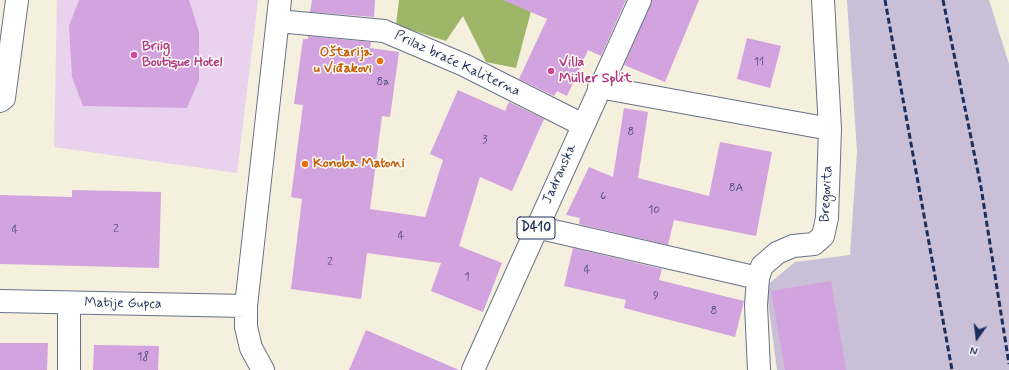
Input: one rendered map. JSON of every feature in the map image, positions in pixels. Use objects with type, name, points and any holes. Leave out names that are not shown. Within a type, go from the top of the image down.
[{"type":"street","points":[[0,101],[4,98],[17,0]]},
{"type":"street","points":[[263,370],[250,348],[246,327],[246,306],[280,0]]},
{"type":"street","name":"Jadranska","points":[[473,370],[599,87],[640,0]]},
{"type":"street","name":"Bregovita","points":[[759,370],[756,305],[758,278],[762,266],[777,253],[793,246],[814,244],[823,236],[827,218],[830,129],[823,0]]},
{"type":"street","name":"Prilaz braće Kaliterna","points":[[278,22],[384,31],[464,65],[583,125]]},
{"type":"street","points":[[599,87],[830,129]]},
{"type":"street","points":[[536,227],[758,278]]},
{"type":"street","name":"Matije Gupca","points":[[0,301],[246,306]]},
{"type":"street","points":[[69,370],[70,303]]},
{"type":"shaded area","points":[[57,0],[258,0],[237,173],[54,147]]},
{"type":"shaded area","points":[[847,0],[989,0],[1009,64],[1009,370],[777,370],[766,286],[795,262],[850,255],[857,152]]},
{"type":"green space","points":[[399,0],[534,0],[516,68],[486,62],[463,16],[446,41],[396,25]]},
{"type":"building","name":"Briig Boutique Hotel","points":[[79,0],[189,0],[199,32],[199,80],[187,108],[83,106],[72,77],[69,26]]},
{"type":"building","points":[[312,0],[375,0],[374,17],[310,12]]},
{"type":"building","points":[[503,0],[626,0],[601,56],[588,50],[567,96],[557,91],[554,96],[519,79],[547,19]]},
{"type":"building","points":[[652,0],[699,0],[665,82],[624,65]]},
{"type":"building","points":[[308,36],[371,42],[370,48],[399,52],[390,117],[382,116],[370,209],[425,217],[443,160],[430,154],[458,90],[505,111],[509,102],[544,119],[512,191],[480,177],[459,246],[502,263],[483,312],[431,291],[441,263],[367,253],[361,299],[291,289],[302,199],[291,197],[303,105],[294,104],[303,39],[308,39]]},
{"type":"building","points":[[747,38],[781,46],[770,88],[737,79]]},
{"type":"building","points":[[624,108],[648,112],[638,178],[709,196],[720,142],[772,152],[756,236],[674,220],[668,245],[579,224],[580,218],[566,215],[589,167],[613,177]]},
{"type":"building","points":[[72,190],[161,192],[159,268],[0,264],[0,195],[72,197]]},
{"type":"building","points":[[573,248],[662,269],[659,280],[744,301],[735,337],[624,308],[626,300],[564,286]]},
{"type":"building","points":[[831,281],[846,370],[785,370],[771,291]]},
{"type":"building","points":[[366,330],[459,370],[349,370]]},
{"type":"building","points":[[0,343],[48,343],[47,370],[0,370]]},
{"type":"building","points":[[94,345],[159,346],[158,370],[93,370]]},
{"type":"railway","points":[[885,0],[952,370]]},
{"type":"railway","points":[[943,0],[981,187],[1009,364]]},
{"type":"place","name":"Briig Boutique Hotel","points":[[134,55]]},
{"type":"place","name":"Oštarija u Viđakovi","points":[[380,61]]},
{"type":"place","name":"Villa Müller Split","points":[[551,71]]},
{"type":"place","name":"Konoba Matoni","points":[[305,164]]}]
